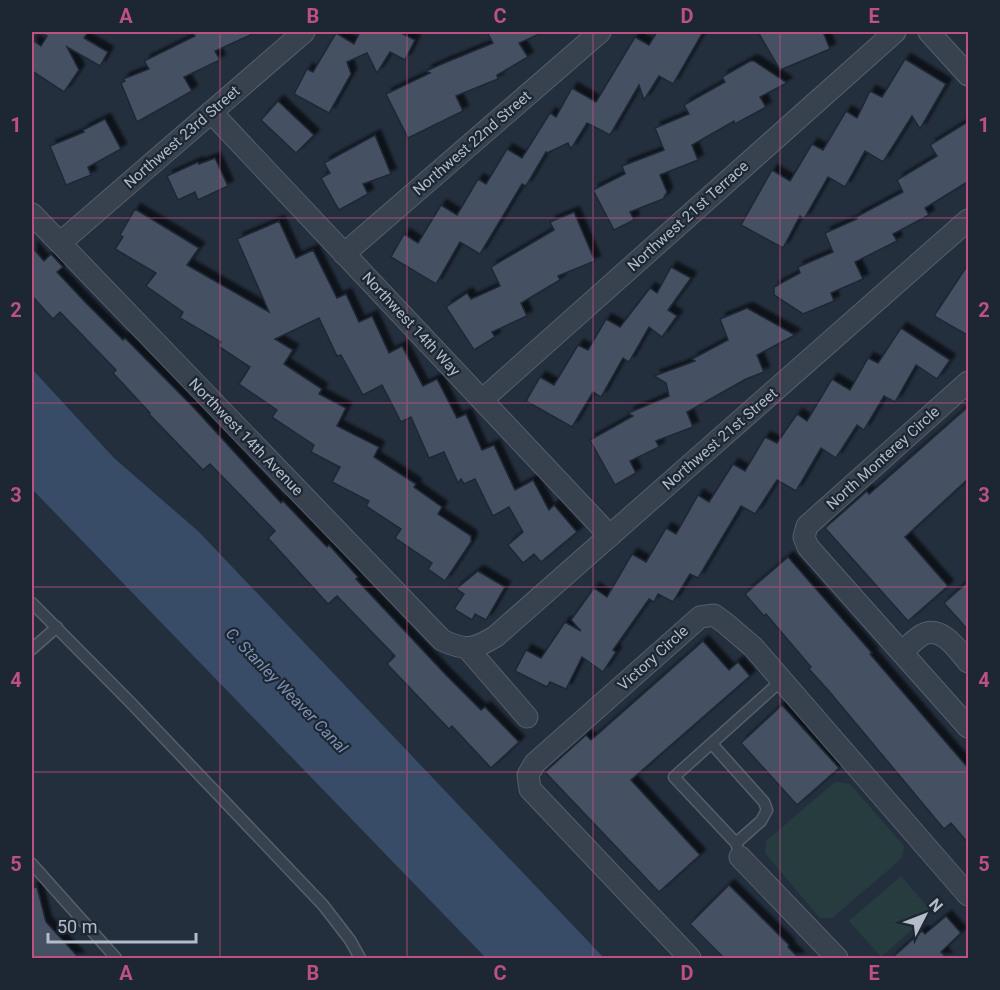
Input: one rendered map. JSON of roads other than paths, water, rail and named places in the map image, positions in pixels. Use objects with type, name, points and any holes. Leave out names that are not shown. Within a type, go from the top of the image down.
[{"type":"street","name":"Northwest 23rd Street","points":[[60,243],[304,32]]},
{"type":"street","name":"Northwest 22nd Street","points":[[344,254],[600,32]]},
{"type":"street","name":"Northwest 21st Terrace","points":[[482,400],[895,32]]},
{"type":"street","points":[[929,32],[969,75]]},
{"type":"street","name":"Northwest 14th Way","points":[[211,112],[610,536]]},
{"type":"street","name":"Northwest 14th Avenue","points":[[32,214],[442,640],[468,649]]},
{"type":"street","name":"Northwest 21st Street","points":[[468,649],[496,636],[969,220]]},
{"type":"street","name":"North Monterey Circle","points":[[903,651],[808,547],[804,537],[807,526],[969,382]]},
{"type":"street","name":"Victory Circle","points":[[690,958],[530,789],[528,775],[536,763],[700,617],[714,615],[753,647],[969,895]]},
{"type":"street","points":[[969,662],[941,635],[932,632],[922,635],[903,651],[969,727]]},
{"type":"street","points":[[468,649],[527,717]]},
{"type":"street","points":[[738,850],[837,958]]},
{"type":"lane","points":[[32,603],[322,904],[350,940],[360,958]]},
{"type":"lane","points":[[32,649],[57,627]]},
{"type":"lane","points":[[712,744],[764,802],[767,810],[738,850],[674,777],[782,680]]},
{"type":"lane","points":[[32,864],[116,958]]},
{"type":"water","name":"C. Stanley Weaver Canal","points":[[32,369],[114,458],[199,532],[604,958],[486,958],[32,489]]}]
